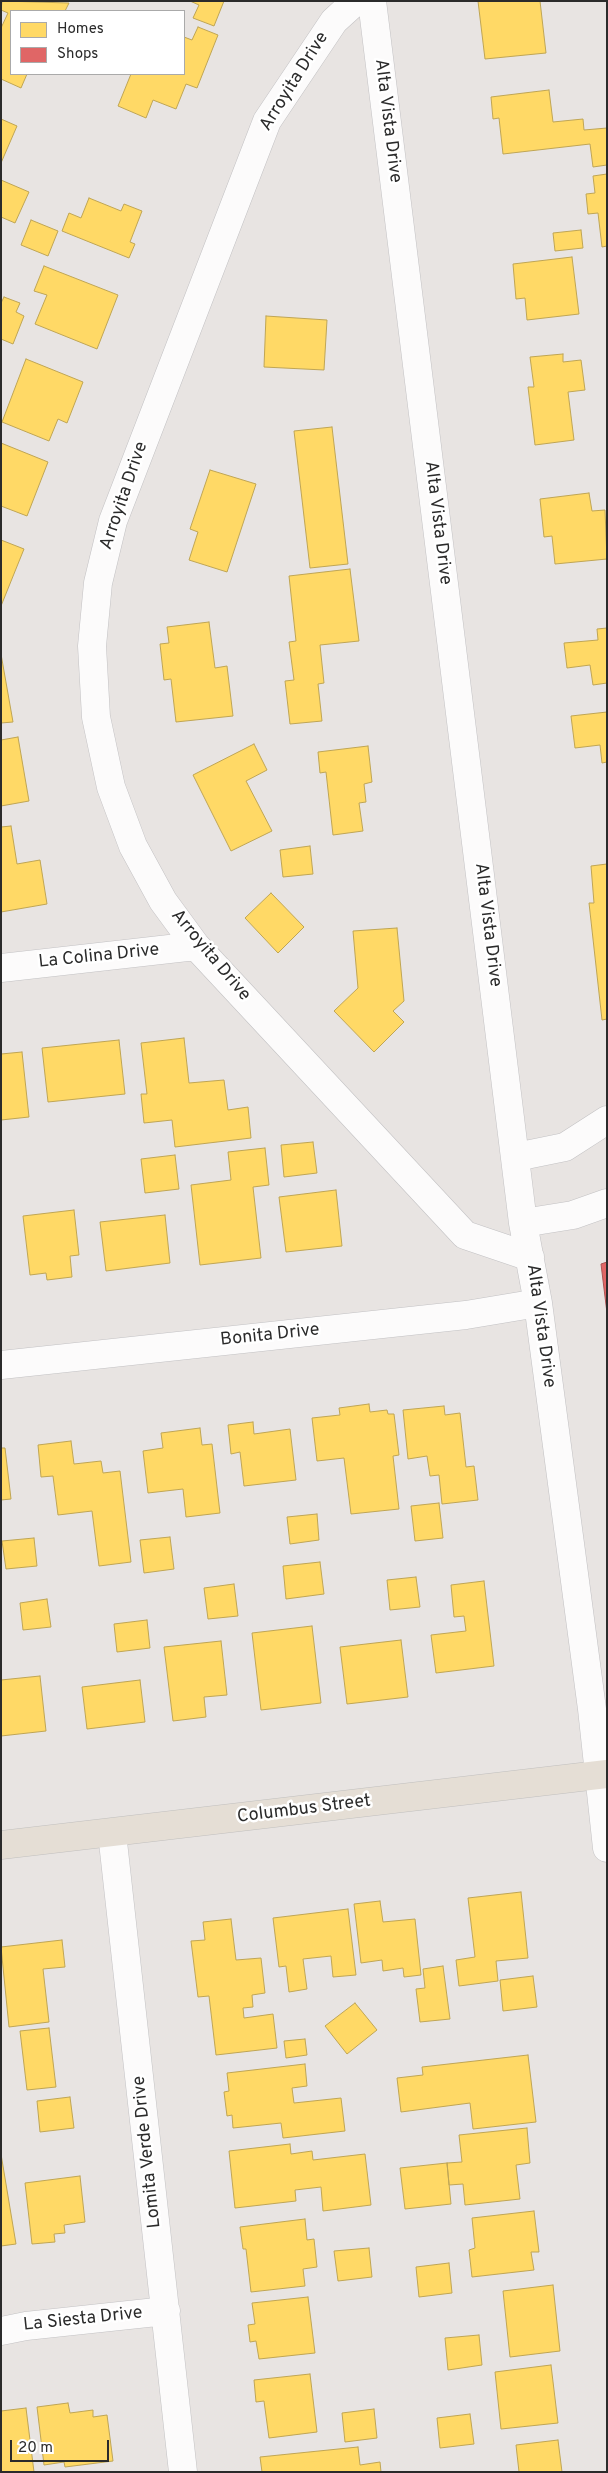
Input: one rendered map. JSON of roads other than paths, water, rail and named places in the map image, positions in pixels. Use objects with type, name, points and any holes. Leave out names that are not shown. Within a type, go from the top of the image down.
[{"type":"main road","name":"Columbus Street","points":[[1,1845],[603,1775]]},
{"type":"street","name":"Arroyita Drive","points":[[356,1],[334,21],[267,121],[113,521],[98,583],[92,646],[96,717],[111,786],[133,846],[163,901],[196,946],[465,1235],[530,1256]]},
{"type":"street","name":"Alta Vista Drive","points":[[372,1],[524,1224],[538,1303],[603,1775],[607,1848]]},
{"type":"street","name":"La Colina Drive","points":[[1,968],[196,946]]},
{"type":"street","points":[[516,1157],[565,1147],[607,1120]]},
{"type":"street","points":[[524,1224],[573,1216],[607,1203]]},
{"type":"street","name":"Bonita Drive","points":[[1,1365],[466,1315],[538,1303]]},
{"type":"street","name":"Lomita Verde Drive","points":[[112,1833],[183,2472]]},
{"type":"street","name":"La Siesta Drive","points":[[1,2331],[26,2326],[166,2311]]}]
